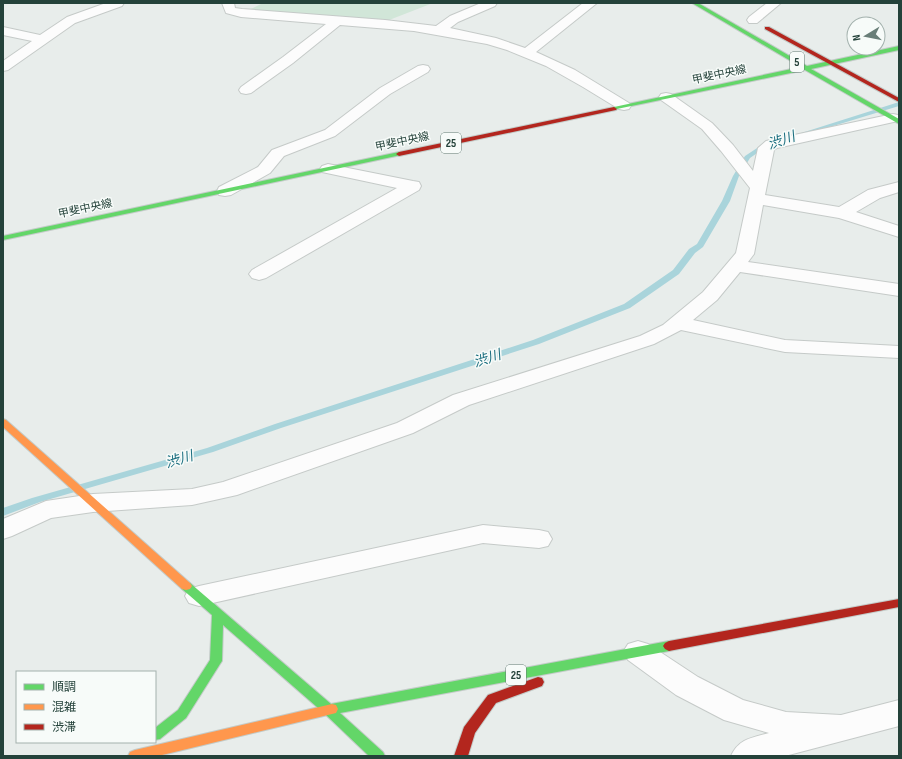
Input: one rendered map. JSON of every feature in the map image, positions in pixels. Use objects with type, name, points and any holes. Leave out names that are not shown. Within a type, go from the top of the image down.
[{"type":"main road","name":"5","points":[[694,3],[806,68],[897,113]]},
{"type":"main road","name":"5","points":[[750,18],[830,63],[897,113]]},
{"type":"main road","name":"甲斐中央線","points":[[3,238],[899,48]]},
{"type":"main road","points":[[3,422],[218,614],[329,710],[378,756]]},
{"type":"main road","name":"25","points":[[135,756],[329,710],[899,603]]},
{"type":"main road","points":[[156,734],[182,714],[216,661],[218,614]]},
{"type":"main road","points":[[461,756],[469,731],[492,699],[594,661]]},
{"type":"main road","points":[[129,756],[146,743]]},
{"type":"street","points":[[3,67],[71,20],[118,3]]},
{"type":"street","points":[[228,3],[230,10],[241,13],[380,24],[471,36],[511,48],[560,68],[595,86],[624,106]]},
{"type":"street","points":[[438,31],[454,19],[491,3]]},
{"type":"street","points":[[525,54],[591,3]]},
{"type":"street","points":[[750,18],[775,3]]},
{"type":"street","points":[[246,90],[288,60],[337,21]]},
{"type":"street","points":[[3,31],[43,40]]},
{"type":"street","points":[[226,191],[264,170],[278,153],[330,133],[379,96],[423,69]]},
{"type":"street","points":[[666,97],[707,126],[727,148],[757,194],[842,213],[899,232]]},
{"type":"street","points":[[3,530],[46,510],[93,503],[192,497],[228,489],[405,428],[460,400],[647,340],[670,329],[710,296],[745,254],[766,148],[772,144],[897,113]]},
{"type":"street","points":[[259,274],[413,186],[328,169]]},
{"type":"street","points":[[842,213],[874,194],[899,187]]},
{"type":"street","points":[[735,266],[899,290]]},
{"type":"street","points":[[678,323],[785,346],[899,352]]},
{"type":"street","points":[[199,596],[483,534],[539,539]]},
{"type":"street","points":[[638,652],[687,686],[735,711],[786,725],[842,728]]},
{"type":"street","points":[[747,756],[756,750],[899,713]]},
{"type":"green space","points":[[263,3],[433,3],[384,22],[245,12]]},
{"type":"waterway","name":"渋川","points":[[795,136],[899,104]]},
{"type":"waterway","name":"渋川","points":[[3,512],[36,500],[210,450],[278,426],[536,342],[627,306],[676,272],[692,251],[700,245],[726,201],[736,176],[747,157],[768,143]]},
{"type":"traffic: fast","points":[[694,3],[899,122]]},
{"type":"traffic: fast","points":[[614,109],[899,48]]},
{"type":"traffic: fast","points":[[3,238],[399,154]]},
{"type":"traffic: fast","points":[[186,586],[329,710],[378,756]]},
{"type":"traffic: fast","points":[[156,734],[182,714],[216,661],[218,614]]},
{"type":"traffic: fast","points":[[332,709],[669,646]]},
{"type":"traffic: slow","points":[[3,422],[186,586]]},
{"type":"traffic: slow","points":[[135,756],[332,709]]},
{"type":"traffic: jam","points":[[767,28],[899,100]]},
{"type":"traffic: jam","points":[[399,154],[614,109]]},
{"type":"traffic: jam","points":[[669,646],[899,603]]},
{"type":"traffic: jam","points":[[461,756],[469,731],[492,699],[538,682]]}]
